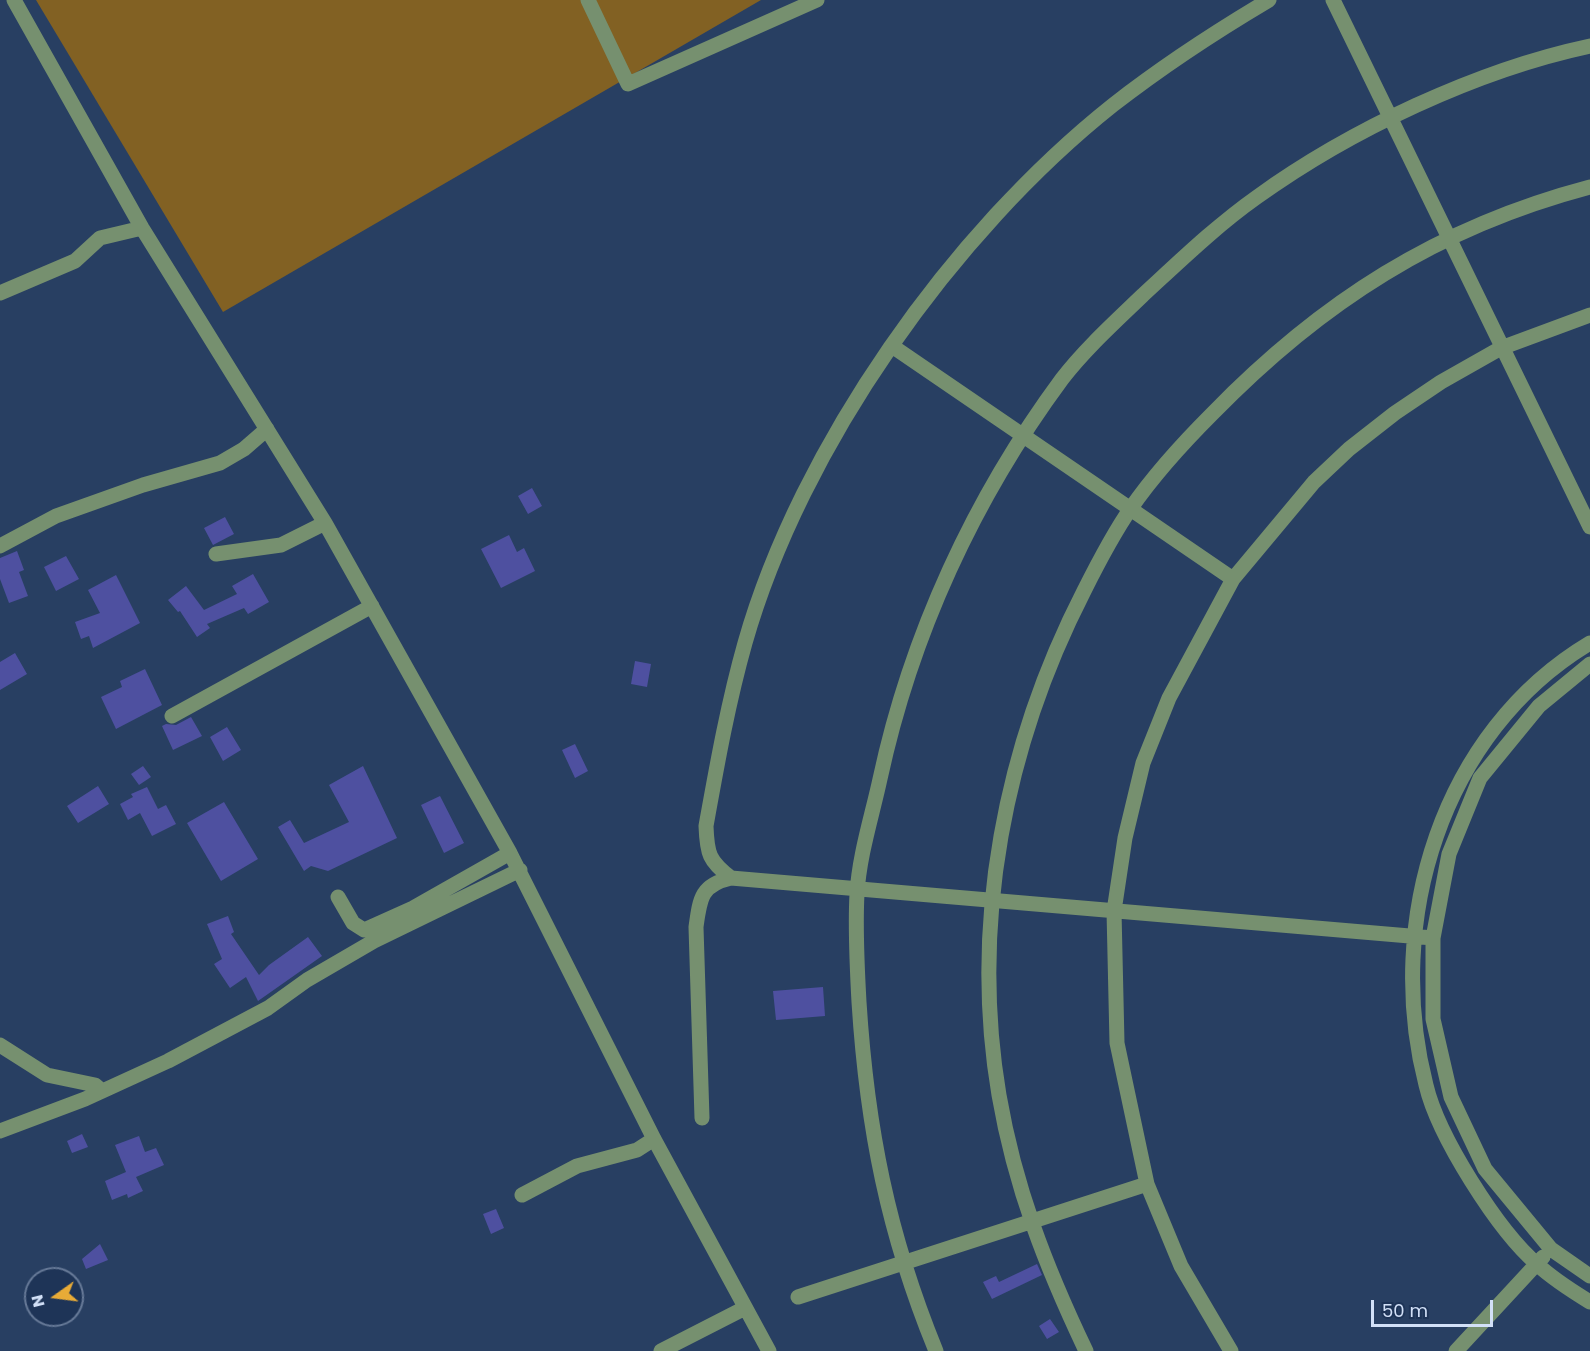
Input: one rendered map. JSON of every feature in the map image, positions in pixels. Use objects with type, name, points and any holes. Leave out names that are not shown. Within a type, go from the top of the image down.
[{"type":"street","points":[[14,0],[142,228],[325,523],[520,870],[654,1139],[769,1351]]},
{"type":"street","points":[[588,0],[628,84],[817,0]]},
{"type":"street","points":[[731,878],[715,865],[707,851],[706,826],[745,641],[777,555],[806,490],[845,419],[933,288],[986,224],[1046,165],[1112,106],[1183,53],[1269,0]]},
{"type":"street","points":[[1333,0],[1590,528]]},
{"type":"street","points":[[936,1351],[911,1289],[881,1182],[866,1092],[856,943],[857,889],[890,732],[911,663],[942,582],[1019,442],[1064,376],[1196,245],[1257,196],[1335,147],[1396,115],[1495,74],[1553,54],[1590,46]]},
{"type":"street","points":[[1086,1351],[1055,1286],[1030,1222],[1012,1160],[998,1092],[990,1008],[991,900],[1002,828],[1017,764],[1041,683],[1065,629],[1107,547],[1132,507],[1187,439],[1253,371],[1310,322],[1368,282],[1442,242],[1547,198],[1590,187]]},
{"type":"street","points":[[0,293],[75,261],[100,237],[142,228]]},
{"type":"street","points":[[1231,1351],[1181,1266],[1147,1184],[1117,1043],[1114,911],[1125,838],[1143,763],[1169,699],[1233,579],[1314,482],[1349,449],[1395,413],[1441,382],[1501,348],[1590,315]]},
{"type":"street","points":[[892,346],[1233,579]]},
{"type":"street","points":[[0,546],[56,516],[143,485],[220,463],[244,449],[267,429]]},
{"type":"street","points":[[216,554],[281,545],[325,523]]},
{"type":"street","points":[[172,716],[372,606]]},
{"type":"street","points":[[1590,644],[1557,663],[1509,709],[1465,771],[1434,838],[1414,936],[1411,976],[1426,1087],[1459,1164],[1509,1233],[1537,1264],[1590,1302]]},
{"type":"street","points":[[1590,664],[1539,706],[1480,778],[1449,854],[1432,938],[1433,1019],[1451,1097],[1485,1169],[1551,1249],[1590,1276]]},
{"type":"street","points":[[338,897],[353,923],[364,930],[424,902],[510,853]]},
{"type":"street","points":[[0,1131],[102,1091],[168,1061],[268,1008],[307,980],[374,941],[520,870]]},
{"type":"street","points":[[702,1118],[697,965],[699,905],[705,890],[714,882],[731,878],[1432,938]]},
{"type":"street","points":[[0,1045],[47,1075],[95,1085],[102,1091]]},
{"type":"street","points":[[522,1195],[577,1166],[637,1150],[654,1139]]},
{"type":"street","points":[[798,1297],[1147,1184]]},
{"type":"street","points":[[1456,1351],[1551,1249]]},
{"type":"street","points":[[661,1351],[745,1308]]},
{"type":"shaded area","points":[[36,0],[761,0],[223,312]]},
{"type":"building","points":[[532,488],[542,506],[528,514],[518,496]]},
{"type":"building","points":[[225,517],[234,534],[213,545],[204,528]]},
{"type":"building","points":[[509,535],[517,552],[524,548],[535,571],[501,588],[481,549]]},
{"type":"building","points":[[17,551],[24,570],[19,572],[28,596],[9,603],[0,579],[0,558]]},
{"type":"building","points":[[66,556],[79,579],[56,591],[44,567]]},
{"type":"building","points":[[253,574],[269,602],[248,614],[244,608],[207,624],[210,628],[197,637],[180,611],[178,612],[168,600],[186,586],[204,610],[237,594],[232,586]]},
{"type":"building","points":[[116,575],[140,623],[93,648],[89,636],[81,639],[75,622],[100,613],[88,590]]},
{"type":"building","points":[[15,653],[27,674],[0,690],[0,662]]},
{"type":"building","points":[[635,661],[651,664],[647,687],[631,684]]},
{"type":"building","points":[[145,669],[162,705],[116,729],[101,697],[122,687],[120,681]]},
{"type":"building","points":[[191,717],[202,736],[173,750],[162,726],[176,725]]},
{"type":"building","points":[[227,727],[241,750],[223,761],[210,737]]},
{"type":"building","points":[[575,744],[588,771],[575,778],[562,750]]},
{"type":"building","points":[[143,766],[151,777],[139,785],[131,774]]},
{"type":"building","points":[[363,766],[397,838],[328,871],[311,866],[304,871],[278,827],[290,820],[304,843],[349,822],[329,785]]},
{"type":"building","points":[[98,786],[109,804],[78,823],[67,806]]},
{"type":"building","points":[[147,787],[158,809],[166,805],[176,824],[152,836],[140,813],[128,820],[120,804],[133,797],[131,794]]},
{"type":"building","points":[[440,796],[464,843],[444,853],[421,805]]},
{"type":"building","points":[[224,802],[258,859],[221,881],[187,823]]},
{"type":"building","points":[[228,916],[234,932],[231,934],[259,975],[308,937],[322,956],[258,1001],[246,977],[230,988],[214,964],[222,959],[207,924]]},
{"type":"building","points":[[823,987],[825,1016],[776,1020],[773,991]]},
{"type":"building","points":[[82,1134],[88,1147],[72,1153],[67,1141]]},
{"type":"building","points":[[139,1136],[145,1152],[156,1148],[164,1165],[136,1177],[143,1191],[128,1198],[127,1194],[112,1200],[105,1181],[126,1172],[115,1145]]},
{"type":"building","points":[[496,1209],[504,1228],[491,1234],[483,1214]]},
{"type":"building","points":[[100,1244],[108,1260],[86,1269],[82,1259]]},
{"type":"building","points":[[1037,1264],[1042,1275],[992,1299],[983,1282],[996,1276],[999,1282]]},
{"type":"building","points":[[1050,1319],[1059,1332],[1047,1339],[1039,1326]]}]
